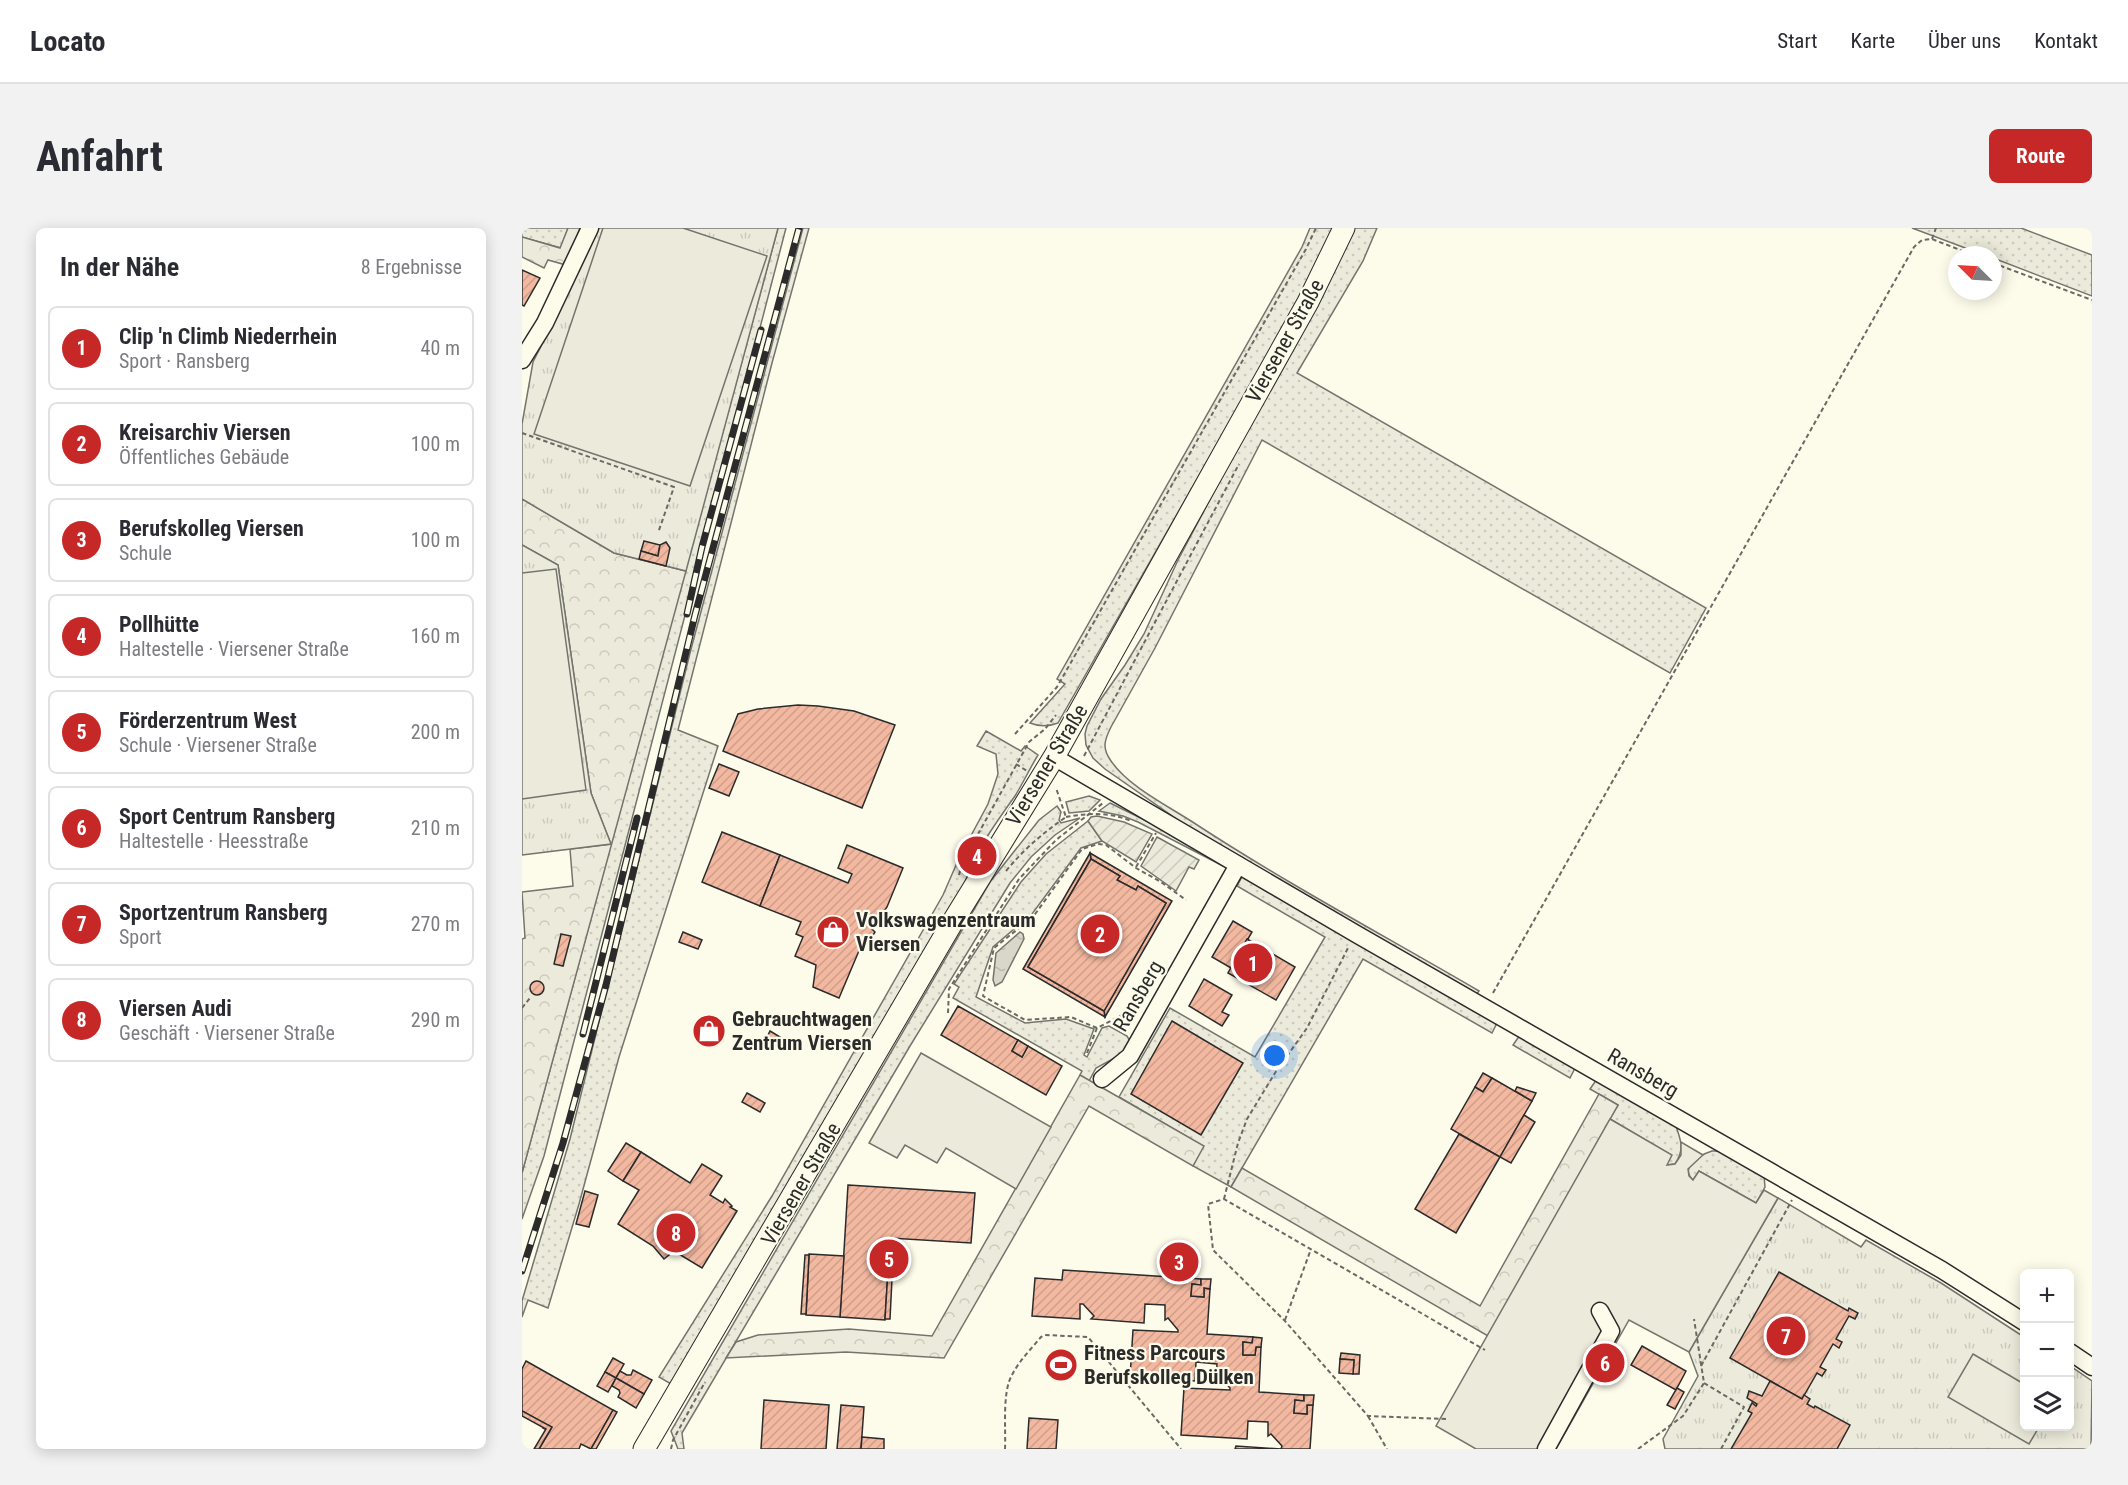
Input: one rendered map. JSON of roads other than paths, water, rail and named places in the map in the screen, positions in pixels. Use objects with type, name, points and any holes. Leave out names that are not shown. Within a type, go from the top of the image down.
[{"type":"main road","name":"Viersener Straße","points":[[648,1447],[955,918],[1054,757],[1308,302],[1344,228]]},
{"type":"street","points":[[522,360],[545,323],[590,228]]},
{"type":"street","name":"Ransberg","points":[[1054,757],[1358,935],[1942,1270],[2020,1319]]},
{"type":"street","name":"Ransberg","points":[[1102,1079],[1130,1056],[1238,865]]},
{"type":"street","points":[[1546,1449],[1611,1331],[1600,1311]]},
{"type":"street","points":[[2074,1355],[2092,1367]]},
{"type":"water","points":[[1020,932],[1024,939],[1002,982],[995,986],[993,980],[996,953]]},
{"type":"railway","points":[[522,1271],[563,1143],[606,985],[695,615],[799,228]]},
{"type":"railway","points":[[687,614],[702,547],[761,330]]},
{"type":"railway","points":[[583,1034],[637,818]]},
{"type":"place","name":"Pollhütte","points":[[977,856]]},
{"type":"place","name":"Volkswagenzentraum Viersen","points":[[833,932]]},
{"type":"place","name":"Kreisarchiv Viersen","points":[[1100,934]]},
{"type":"place","name":"Clip 'n Climb Niederrhein","points":[[1253,963]]},
{"type":"place","name":"Gebrauchtwagen Zentrum Viersen","points":[[709,1031]]},
{"type":"place","name":"Viersen Audi","points":[[676,1233]]},
{"type":"place","name":"Förderzentrum West","points":[[889,1259]]},
{"type":"place","name":"Berufskolleg Viersen","points":[[1179,1262]]},
{"type":"place","name":"Sportzentrum Ransberg","points":[[1786,1336]]},
{"type":"place","name":"Sport Centrum Ransberg","points":[[1605,1363]]},
{"type":"place","name":"Fitness Parcours Berufskolleg Dülken","points":[[1061,1365]]}]
